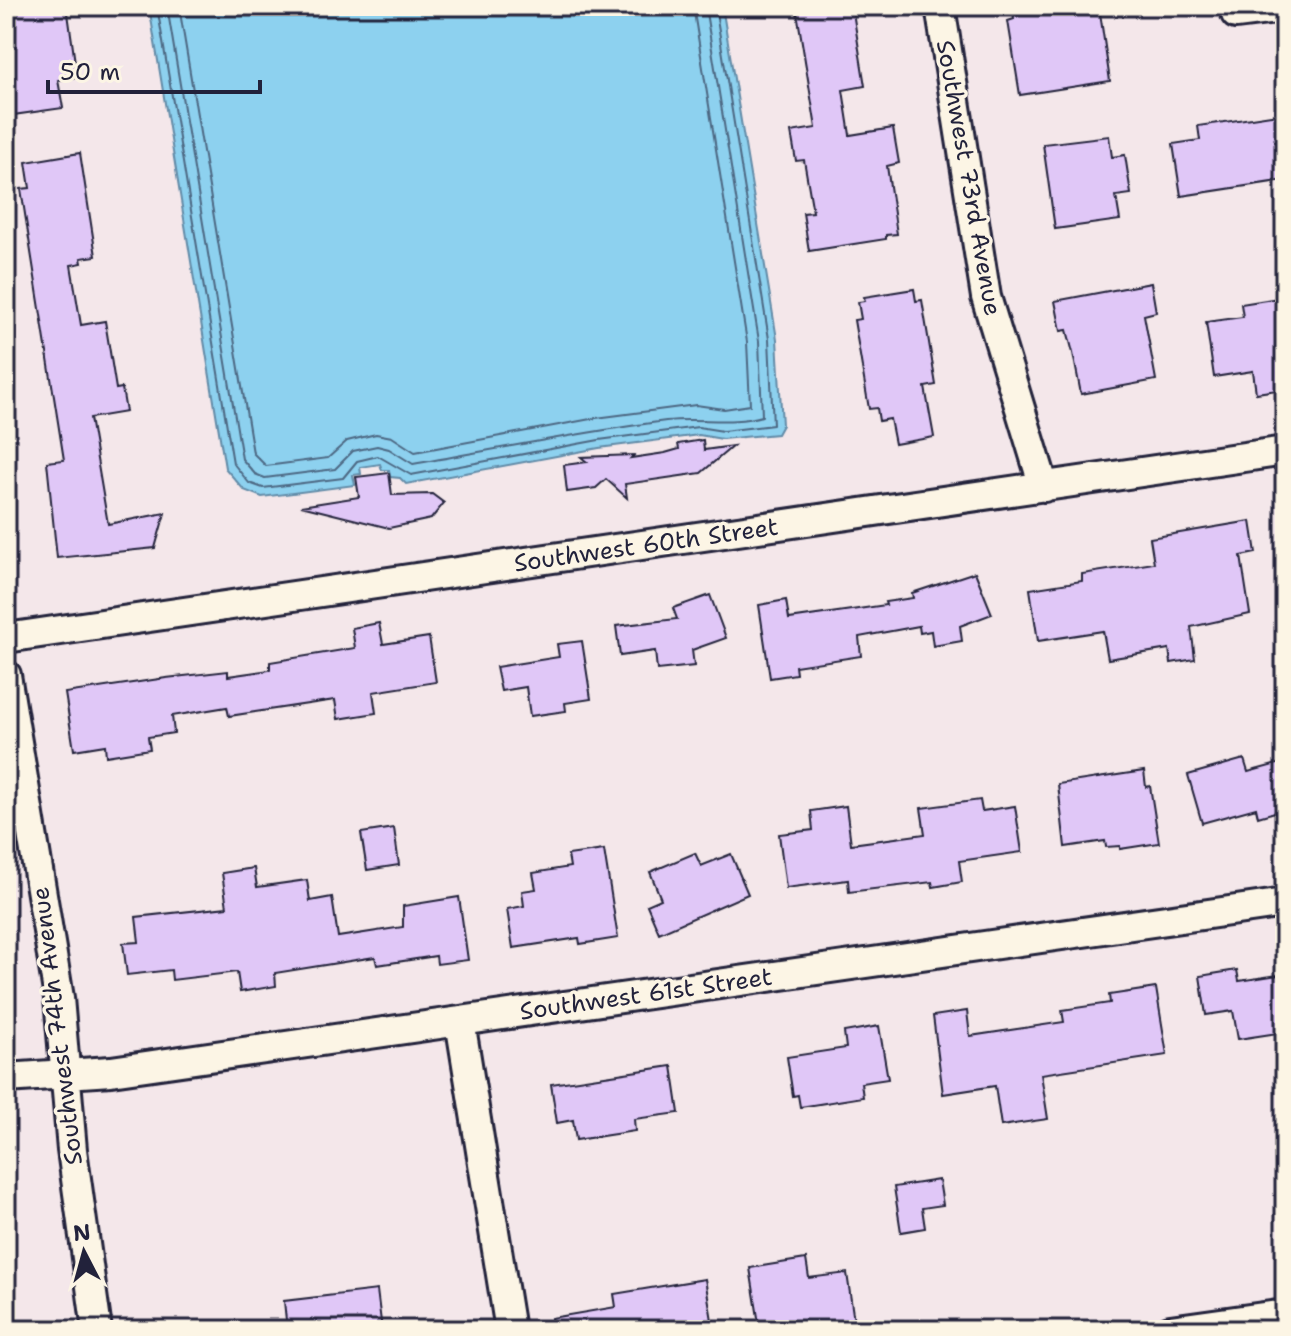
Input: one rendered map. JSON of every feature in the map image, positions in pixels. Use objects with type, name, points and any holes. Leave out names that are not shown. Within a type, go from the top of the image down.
[{"type":"street","name":"Southwest 73rd Avenue","points":[[940,6],[986,297],[1044,487]]},
{"type":"street","points":[[1236,14],[1285,8]]},
{"type":"street","name":"Southwest 60th Street","points":[[6,638],[1285,451]]},
{"type":"street","name":"Southwest 74th Avenue","points":[[6,675],[55,973],[72,1150],[97,1330]]},
{"type":"street","name":"Southwest 61st Street","points":[[6,1078],[111,1071],[1285,903]]},
{"type":"street","points":[[460,1021],[510,1330]]},
{"type":"street","points":[[1170,1330],[1285,1314]]},
{"type":"water","points":[[149,6],[722,6],[777,339],[782,425],[777,434],[722,439],[699,435],[599,448],[406,484],[400,478],[390,477],[389,470],[382,470],[380,464],[360,467],[361,474],[353,475],[355,485],[262,497],[244,490],[225,468]]},
{"type":"building","points":[[6,6],[67,6],[77,77],[58,80],[63,108],[6,116]]},
{"type":"building","points":[[796,6],[852,6],[865,86],[843,90],[850,135],[893,128],[899,163],[887,166],[897,234],[886,235],[886,239],[809,251],[803,213],[813,212],[804,160],[796,161],[791,132],[816,128]]},
{"type":"building","points":[[1012,6],[1099,6],[1110,81],[1020,95],[1008,21],[1014,19]]},
{"type":"building","points":[[1285,113],[1285,180],[1181,196],[1173,144],[1200,140],[1198,126]]},
{"type":"building","points":[[1109,136],[1112,157],[1125,155],[1131,194],[1116,196],[1120,220],[1055,229],[1043,144]]},
{"type":"building","points":[[80,153],[96,256],[81,258],[82,263],[71,265],[81,325],[105,321],[116,389],[122,388],[126,412],[90,418],[108,524],[165,513],[155,548],[57,558],[47,462],[64,460],[21,189],[30,188],[26,162]]},
{"type":"building","points":[[1151,283],[1156,312],[1144,315],[1156,380],[1081,394],[1067,330],[1061,331],[1055,301]]},
{"type":"building","points":[[914,289],[916,301],[922,300],[936,385],[925,387],[934,437],[895,444],[890,419],[879,421],[877,408],[869,409],[854,320],[861,319],[858,302],[865,301],[864,297]]},
{"type":"building","points":[[1285,297],[1285,389],[1256,393],[1253,371],[1214,377],[1206,322],[1243,317],[1241,304]]},
{"type":"building","points":[[703,440],[704,450],[733,446],[701,473],[625,484],[627,498],[606,479],[596,488],[567,492],[564,465],[587,462],[581,457],[634,455],[631,458],[665,453],[679,449],[678,444]]},
{"type":"building","points":[[389,473],[392,495],[432,494],[444,503],[431,519],[389,528],[301,506],[359,497],[356,477]]},
{"type":"building","points":[[1251,521],[1256,553],[1241,556],[1250,614],[1191,627],[1195,659],[1171,663],[1169,649],[1108,659],[1103,631],[1038,641],[1030,589],[1082,581],[1082,574],[1154,563],[1150,538]]},
{"type":"building","points":[[975,572],[992,614],[960,626],[962,641],[933,646],[931,631],[920,633],[919,626],[859,637],[861,656],[795,666],[796,674],[770,678],[759,605],[786,600],[789,619],[886,605],[885,602],[913,598],[912,593]]},
{"type":"building","points":[[710,595],[726,638],[692,650],[694,666],[657,670],[655,651],[620,656],[616,626],[677,619],[673,608]]},
{"type":"building","points":[[379,623],[383,644],[429,637],[436,682],[373,692],[376,713],[338,719],[335,700],[229,716],[227,707],[172,716],[174,733],[148,737],[150,749],[106,756],[105,745],[74,750],[65,693],[228,671],[228,676],[270,670],[270,662],[355,648],[352,628]]},
{"type":"building","points":[[582,641],[591,699],[565,703],[566,711],[530,716],[526,687],[501,691],[496,667],[559,657],[557,644]]},
{"type":"building","points":[[1244,759],[1248,772],[1285,762],[1285,809],[1258,817],[1256,808],[1202,823],[1188,775]]},
{"type":"building","points":[[1144,771],[1146,787],[1150,786],[1159,843],[1120,849],[1120,846],[1106,847],[1105,841],[1065,847],[1058,784]]},
{"type":"building","points":[[980,800],[982,811],[1015,806],[1022,852],[959,861],[962,882],[933,887],[932,882],[849,892],[848,880],[786,888],[779,834],[813,830],[811,811],[846,806],[851,844],[925,834],[921,808]]},
{"type":"building","points":[[394,828],[399,865],[367,870],[361,833]]},
{"type":"building","points":[[604,850],[618,938],[580,944],[579,938],[513,948],[507,909],[524,906],[522,891],[536,889],[533,873],[570,867],[568,855]]},
{"type":"building","points":[[695,853],[701,866],[731,854],[748,894],[659,933],[647,905],[661,899],[650,872]]},
{"type":"building","points":[[254,868],[257,887],[307,880],[310,901],[332,897],[338,937],[403,927],[403,906],[459,897],[468,960],[437,964],[436,956],[377,965],[375,957],[275,973],[276,986],[240,992],[237,972],[172,980],[171,970],[127,975],[123,943],[139,942],[136,917],[227,907],[222,873]]},
{"type":"building","points":[[1237,970],[1239,981],[1285,974],[1285,1032],[1238,1039],[1233,1011],[1206,1015],[1200,976]]},
{"type":"building","points":[[1156,988],[1167,1055],[1041,1074],[1048,1119],[1001,1126],[995,1086],[943,1094],[933,1016],[967,1011],[970,1036],[1064,1022],[1062,1010],[1110,1003],[1109,995]]},
{"type":"building","points":[[879,1026],[888,1079],[861,1083],[863,1097],[800,1107],[798,1095],[793,1096],[787,1057],[846,1048],[844,1032]]},
{"type":"building","points":[[672,1066],[679,1113],[634,1119],[635,1131],[576,1140],[573,1120],[557,1123],[551,1084]]},
{"type":"building","points":[[939,1180],[943,1205],[922,1208],[925,1228],[901,1232],[894,1187]]},
{"type":"building","points":[[806,1259],[809,1278],[847,1273],[854,1321],[798,1330],[760,1330],[750,1268]]},
{"type":"building","points":[[705,1279],[713,1326],[691,1330],[552,1330],[551,1318],[616,1307],[614,1294]]},
{"type":"building","points":[[377,1290],[382,1330],[287,1330],[284,1301]]}]
